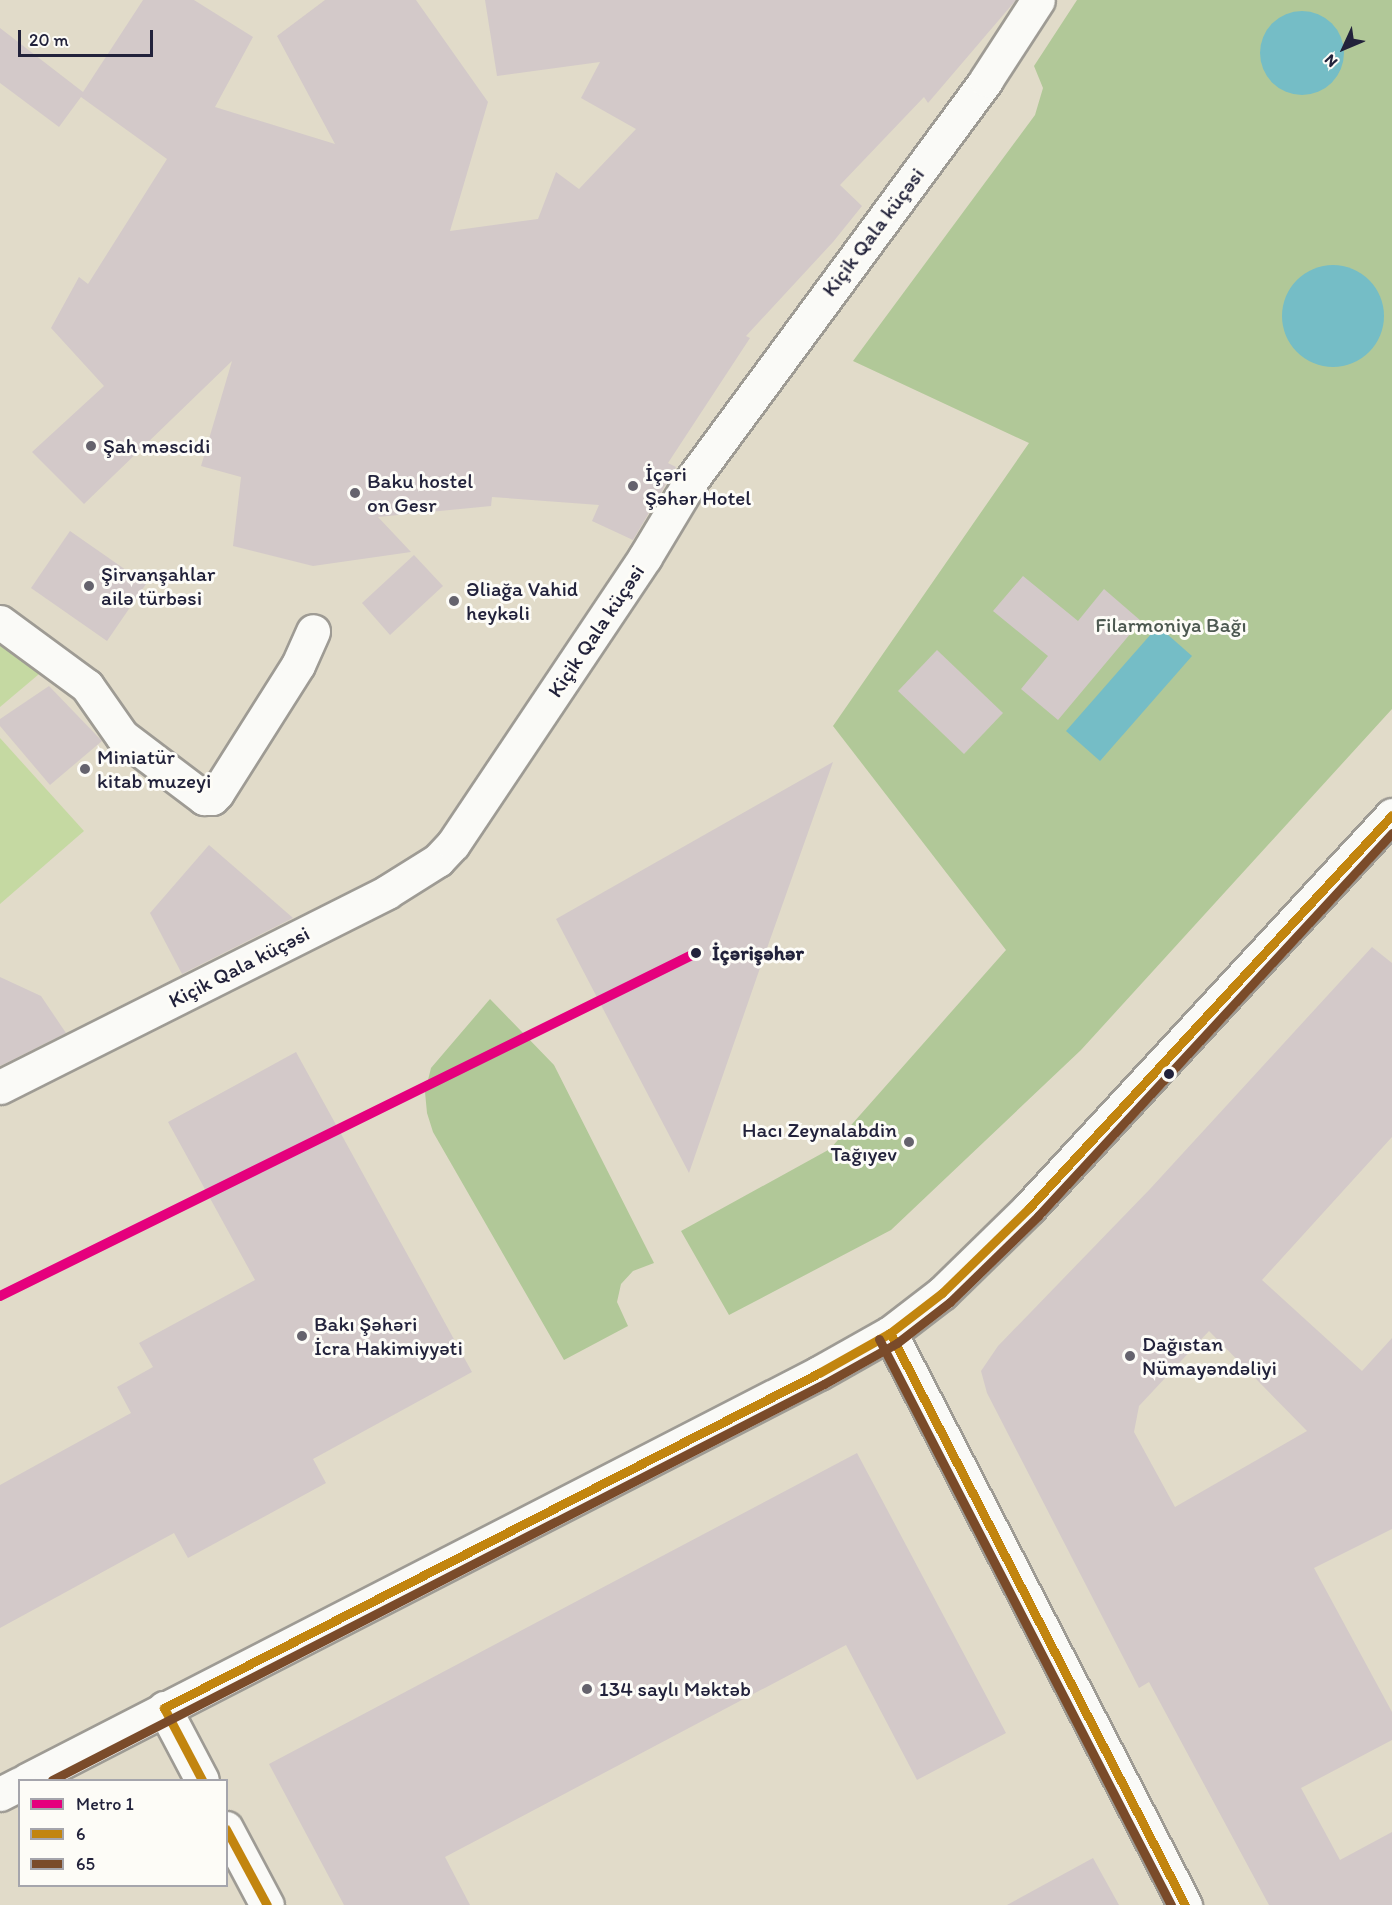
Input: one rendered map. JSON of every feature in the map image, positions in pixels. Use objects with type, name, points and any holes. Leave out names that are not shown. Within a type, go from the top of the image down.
[{"type":"main road","name":"Kiçik Qala küçəsi","points":[[0,1087],[387,892],[438,860],[453,844],[645,557],[690,482],[986,80],[1038,0]]},
{"type":"main road","points":[[0,622],[87,686],[122,736],[204,798],[212,798],[217,793],[298,664],[313,631]]},
{"type":"main road","points":[[29,1779],[819,1373],[890,1333],[942,1293],[1029,1208],[1392,815]]},
{"type":"main road","points":[[890,1333],[1185,1905]]},
{"type":"main road","points":[[164,1708],[201,1779]]},
{"type":"main road","points":[[0,1794],[18,1785]]},
{"type":"main road","points":[[228,1832],[267,1905]]},
{"type":"green space","name":"Filarmoniya Bağı","points":[[1077,0],[1392,0],[1392,709],[1081,1050],[891,1230],[729,1315],[681,1231],[830,1149],[1006,950],[833,726],[1029,443],[853,361],[1035,115],[1043,88],[1034,66]]},
{"type":"green space","points":[[0,636],[45,669],[0,707]]},
{"type":"green space","points":[[0,738],[84,831],[0,904]]},
{"type":"green space","points":[[490,999],[554,1065],[654,1263],[633,1271],[621,1284],[617,1302],[628,1326],[564,1360],[433,1132],[427,1113],[425,1092],[431,1068]]},
{"type":"water","points":[[1302,11],[1318,14],[1332,23],[1341,37],[1344,53],[1341,69],[1332,83],[1318,92],[1302,95],[1286,92],[1272,83],[1263,69],[1260,53],[1263,37],[1272,23],[1286,14]]},
{"type":"water","points":[[1333,265],[1352,269],[1369,280],[1380,297],[1384,316],[1380,335],[1369,352],[1352,363],[1333,367],[1314,363],[1297,352],[1286,335],[1282,316],[1286,297],[1297,280],[1314,269]]},
{"type":"water","points":[[1158,626],[1192,656],[1100,761],[1066,731]]},
{"type":"building","points":[[143,0],[194,0],[253,37],[215,107],[335,144],[277,36],[325,0],[416,0],[488,102],[450,231],[538,219],[556,172],[579,189],[636,129],[581,98],[600,62],[497,76],[485,0],[1016,0],[928,103],[924,97],[840,185],[862,206],[833,242],[746,336],[750,338],[668,463],[676,467],[633,540],[592,521],[599,505],[492,497],[491,506],[378,517],[411,552],[313,566],[233,546],[241,477],[201,466],[232,361],[84,504],[32,452],[104,386],[51,328],[79,277],[88,284],[167,159],[81,97],[59,127],[0,83],[0,28],[83,92]]},
{"type":"building","name":"Şirvanşahlar ailə türbəsi","points":[[70,531],[146,584],[107,641],[31,588]]},
{"type":"building","points":[[414,555],[443,586],[390,635],[362,603]]},
{"type":"building","points":[[1023,576],[1078,621],[1104,589],[1141,621],[1058,720],[1021,689],[1048,656],[993,611]]},
{"type":"building","points":[[937,650],[1003,713],[964,754],[898,691]]},
{"type":"building","points":[[49,686],[102,741],[50,785],[0,726],[0,719]]},
{"type":"building","points":[[833,762],[760,968],[689,1173],[556,919]]},
{"type":"building","points":[[209,845],[293,918],[182,974],[150,913]]},
{"type":"building","points":[[1372,947],[1392,963],[1392,1137],[1262,1280],[1362,1371],[1392,1338],[1392,1529],[1314,1568],[1392,1712],[1392,1740],[1301,1788],[1340,1860],[1392,1832],[1392,1905],[1269,1905],[1149,1682],[1139,1688],[987,1393],[981,1371],[998,1346],[1150,1189]],"holes":[[[1209,1331],[1307,1431],[1175,1507],[1134,1432],[1139,1406]]]},
{"type":"building","points":[[0,977],[41,996],[66,1033],[0,1066]]},
{"type":"building","name":"Bakı Şəhəri İcra Hakimiyyəti","points":[[296,1052],[472,1372],[313,1459],[326,1483],[188,1558],[174,1533],[0,1628],[0,1485],[131,1413],[117,1387],[153,1367],[139,1343],[255,1280],[168,1122]]},
{"type":"building","name":"134 saylı Məktəb","points":[[857,1453],[1006,1733],[917,1780],[846,1645],[445,1857],[470,1905],[344,1905],[269,1764]]},
{"type":"building","points":[[1093,1858],[1119,1905],[1007,1905]]},
{"type":"metro line","name":"1","points":[[0,1296],[696,953]]},
{"type":"transit line","name":"6","points":[[201,1779],[164,1708],[819,1373],[890,1333],[942,1293],[1029,1208],[1392,815]]},
{"type":"transit line","name":"65","points":[[54,1779],[824,1384],[897,1343],[950,1302],[1038,1216],[1392,833]]},
{"type":"transit line","name":"6","points":[[890,1333],[1185,1905]]},
{"type":"transit line","name":"65","points":[[879,1339],[1171,1905]]},
{"type":"transit line","name":"6","points":[[228,1833],[267,1905]]},
{"type":"place","name":"Şah məscidi","points":[[91,446]]},
{"type":"place","name":"İçəri Şəhər Hotel","points":[[633,486]]},
{"type":"place","name":"Baku hostel on Gesr","points":[[355,493]]},
{"type":"place","name":"Şirvanşahlar ailə türbəsi","points":[[89,586]]},
{"type":"place","name":"Əliağa Vahid heykəli","points":[[454,601]]},
{"type":"place","name":"Miniatür kitab muzeyi","points":[[85,769]]},
{"type":"place","name":"İçərişəhər","points":[[696,953]]},
{"type":"place","name":"Hacı Zeynalabdin Tağıyev","points":[[909,1142]]},
{"type":"place","name":"Bakı Şəhəri İcra Hakimiyyəti","points":[[302,1336]]},
{"type":"place","name":"Dağıstan Nümayəndəliyi","points":[[1130,1356]]},
{"type":"place","name":"134 saylı Məktəb","points":[[587,1689]]}]
